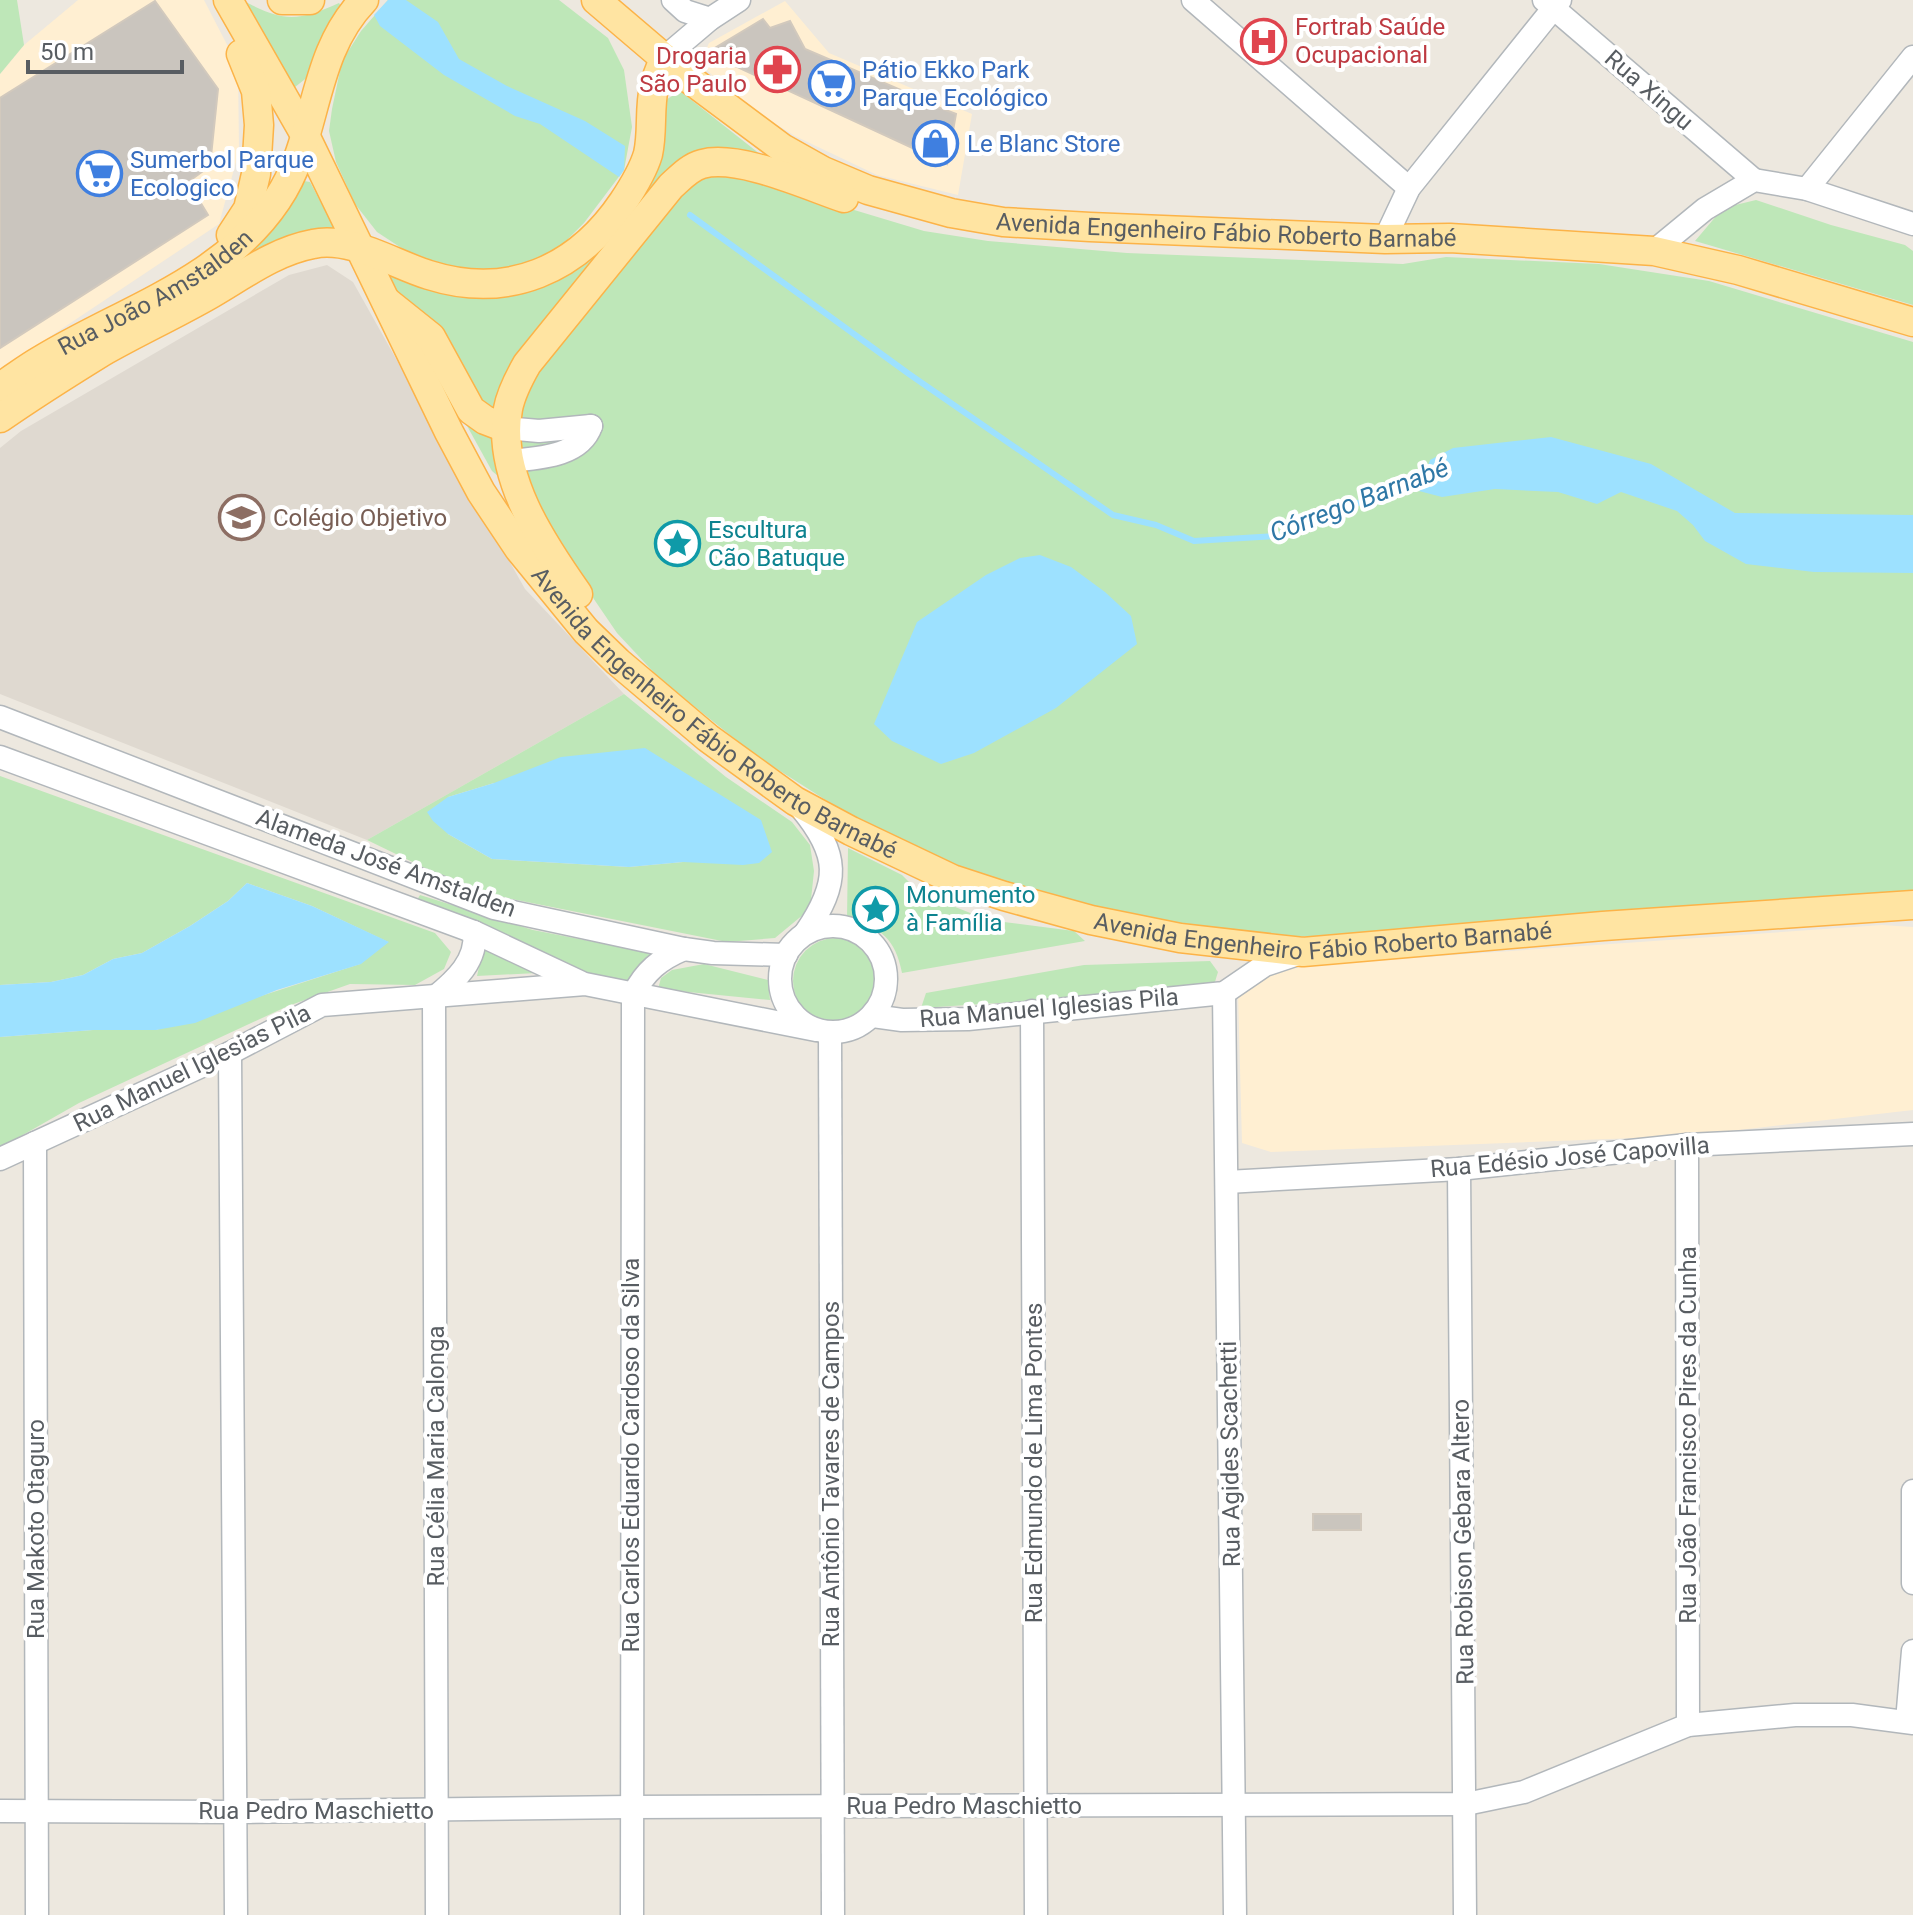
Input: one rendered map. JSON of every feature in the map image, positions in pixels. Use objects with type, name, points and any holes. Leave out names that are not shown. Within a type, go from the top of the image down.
[{"type":"main road","name":"Avenida Engenheiro Fábio Roberto Barnabé","points":[[226,0],[304,133],[382,298],[481,492],[511,537],[586,631],[732,757],[795,801],[952,879],[1004,896],[1091,920],[1180,938],[1303,952],[1618,925],[1913,905]]},
{"type":"main road","points":[[188,281],[239,225],[251,201],[256,174],[259,125],[256,91],[228,23],[226,0]]},
{"type":"main road","points":[[282,0],[310,0]]},
{"type":"main road","name":"Rua João Amstalden","points":[[0,387],[42,359],[188,281],[240,242],[262,220],[288,181],[298,158],[332,46],[364,0]]},
{"type":"main road","name":"Avenida Engenheiro Fábio Roberto Barnabé","points":[[596,0],[664,58],[782,148],[823,171],[868,190],[951,213],[1019,223],[1385,239],[1450,238],[1654,251],[1738,270],[1913,322]]},
{"type":"main road","name":"Rua João Amstalden","points":[[0,418],[102,352],[263,263],[314,243],[360,249],[439,278],[476,285],[513,281],[561,263],[592,241],[614,216],[642,171],[648,151],[654,87],[664,58]]},
{"type":"main road","points":[[256,174],[304,133]]},
{"type":"main road","points":[[652,689],[635,661],[588,609],[553,558],[532,520],[510,461],[506,428],[508,407],[527,364],[671,186],[703,164],[755,167],[858,203],[952,228],[993,232],[1019,223]]},
{"type":"main road","points":[[382,298],[431,337],[471,410],[485,420],[506,428]]},
{"type":"street","points":[[673,0],[685,11],[710,19]]},
{"type":"street","points":[[664,58],[710,19],[739,0]]},
{"type":"street","points":[[1193,0],[1409,188]]},
{"type":"street","points":[[1385,239],[1409,188],[1553,3]]},
{"type":"street","name":"Rua Xingu","points":[[1553,3],[1754,180]]},
{"type":"street","points":[[1807,189],[1913,57]]},
{"type":"street","points":[[1654,251],[1705,209],[1754,180],[1807,189],[1913,224]]},
{"type":"street","points":[[506,428],[539,431],[591,426],[588,435],[576,446],[548,456],[510,461]]},
{"type":"street","name":"Alameda José Amstalden","points":[[0,717],[494,908],[684,949],[786,955]]},
{"type":"street","name":"Alameda José Amstalden","points":[[0,757],[474,932],[585,984]]},
{"type":"street","points":[[795,801],[819,830],[831,870],[828,894],[806,932],[786,955],[780,975],[782,995],[802,1023],[823,1032],[853,1029],[873,1016],[885,994],[887,970],[877,948],[859,931],[836,925],[806,932]]},
{"type":"street","points":[[434,997],[456,980],[476,943],[474,932]]},
{"type":"street","points":[[633,995],[641,979],[663,957],[684,949]]},
{"type":"street","points":[[1224,993],[1265,965],[1303,952]]},
{"type":"street","name":"Rua Manuel Iglesias Pila","points":[[0,1159],[230,1053],[322,1005],[585,984],[823,1032]]},
{"type":"street","name":"Rua Manuel Iglesias Pila","points":[[873,1016],[902,1020],[955,1019],[1224,993]]},
{"type":"street","name":"Rua Agides Scachetti","points":[[1224,993],[1235,1915]]},
{"type":"street","name":"Rua Carlos Eduardo Cardoso da Silva","points":[[632,1915],[633,995]]},
{"type":"street","name":"Rua Célia Maria Calonga","points":[[434,997],[437,1915]]},
{"type":"street","name":"Rua Edmundo de Lima Pontes","points":[[1032,1011],[1036,1915]]},
{"type":"street","name":"Rua Antônio Tavares de Campos","points":[[823,1032],[833,1915]]},
{"type":"street","points":[[230,1053],[236,1915]]},
{"type":"street","name":"Rua Edésio José Capovilla","points":[[1227,1182],[1459,1169],[1687,1145],[1913,1134]]},
{"type":"street","name":"Rua Makoto Otaguro","points":[[35,1143],[37,1915]]},
{"type":"street","name":"Rua João Francisco Pires da Cunha","points":[[1687,1145],[1688,1725]]},
{"type":"street","name":"Rua Robison Gebara Altero","points":[[1459,1169],[1465,1915]]},
{"type":"street","points":[[1913,1491],[1913,1583]]},
{"type":"street","points":[[1910,1722],[1913,1651]]},
{"type":"street","name":"Rua Pedro Maschietto","points":[[0,1811],[1466,1804],[1524,1792],[1688,1725],[1795,1715],[1852,1715],[1910,1722]]},
{"type":"shaded area","points":[[78,0],[204,0],[238,66],[239,151],[219,224],[0,370],[0,348],[208,215],[188,182],[210,166],[218,89],[155,1],[0,98],[0,74],[24,45]]},
{"type":"shaded area","points":[[785,1],[829,53],[972,114],[958,195],[877,175],[795,136],[737,100],[700,63],[709,43]]},
{"type":"shaded area","name":"Colégio Objetivo","points":[[327,265],[353,282],[525,589],[624,694],[367,840],[0,694],[0,448],[21,431],[289,275]]},
{"type":"shaded area","points":[[1882,925],[1913,927],[1913,1110],[1687,1136],[1271,1152],[1242,1143],[1238,992],[1282,967]]},
{"type":"green space","points":[[0,0],[17,0],[24,45],[0,74]]},
{"type":"green space","points":[[242,0],[290,17],[312,14],[339,3],[343,9],[318,45],[309,76],[290,91]]},
{"type":"green space","points":[[388,0],[559,0],[608,38],[624,70],[632,127],[624,170],[584,223],[554,253],[523,265],[490,272],[456,269],[415,257],[377,232],[355,204],[336,162],[329,131],[332,109],[342,61],[361,31]]},
{"type":"green space","points":[[680,91],[765,158],[710,152],[494,416],[396,298],[384,271],[440,292],[479,298],[529,289],[597,251],[661,103]]},
{"type":"green space","points":[[718,175],[741,176],[924,231],[988,241],[1127,253],[1403,264],[1446,257],[1599,264],[1709,281],[1913,342],[1913,893],[1324,937],[1227,934],[1118,915],[974,874],[907,846],[832,804],[755,755],[660,679],[617,633],[553,539],[524,476],[516,425],[520,396],[567,331],[685,189],[700,180]]},
{"type":"green space","points":[[304,181],[310,182],[335,229],[215,278],[277,223]]},
{"type":"green space","points":[[1756,200],[1905,245],[1913,251],[1913,305],[1695,241],[1723,208]]},
{"type":"green space","points":[[424,348],[495,434],[504,481],[492,471]]},
{"type":"green space","points":[[624,694],[726,777],[792,822],[810,845],[814,871],[810,909],[775,938],[727,942],[502,897],[429,870],[367,840]],"holes":[[[494,783],[683,862],[629,867],[492,859],[448,834],[448,797]]]},
{"type":"green space","points":[[0,776],[435,933],[451,952],[444,969],[415,985],[350,984],[288,1006],[79,1103],[0,1148],[0,1037],[93,1030],[156,1030],[360,964],[388,942],[312,906],[247,883],[228,901],[142,953],[113,959],[83,975],[51,982],[0,985]]},
{"type":"green space","points":[[848,848],[902,875],[920,893],[988,920],[1074,931],[1085,941],[902,973],[896,951],[885,936],[869,925],[847,919]]},
{"type":"green space","points":[[420,895],[533,930],[656,954],[630,982],[594,978],[417,900]]},
{"type":"green space","points":[[836,938],[860,945],[872,957],[879,981],[872,1005],[860,1017],[836,1024],[812,1017],[800,1005],[793,981],[800,957],[812,945]]},
{"type":"green space","points":[[483,949],[537,973],[477,976]]},
{"type":"green space","points":[[1210,961],[1218,972],[1214,985],[1200,990],[921,1008],[926,993],[1084,965]]},
{"type":"green space","points":[[704,964],[768,980],[770,1000],[658,989],[661,978],[672,970]]},
{"type":"water","points":[[388,0],[406,0],[438,22],[459,59],[507,86],[585,121],[625,146],[624,170],[619,177],[540,124],[515,116],[444,75],[380,26],[374,15]]},
{"type":"water","points":[[1551,437],[1651,464],[1735,513],[1913,515],[1913,573],[1814,572],[1746,564],[1705,541],[1677,511],[1621,492],[1597,504],[1558,492],[1495,489],[1442,497],[1419,491],[1430,460],[1453,448]]},
{"type":"water","points":[[1040,555],[1071,567],[1105,592],[1131,616],[1137,644],[1056,708],[974,753],[941,764],[892,741],[874,724],[917,622],[986,575],[1020,558]]},
{"type":"water","points":[[645,748],[761,820],[772,852],[759,863],[743,865],[683,862],[629,867],[492,859],[448,834],[427,812],[448,797],[561,757]]},
{"type":"water","points":[[247,883],[312,906],[389,942],[361,964],[277,990],[195,1023],[156,1030],[93,1030],[0,1037],[0,985],[51,982],[83,975],[113,959],[142,953],[228,901]]},
{"type":"building","name":"Sumerbol Parque Ecologico","points":[[155,1],[218,89],[210,166],[188,182],[208,215],[0,348],[0,98]]},
{"type":"building","points":[[763,19],[770,28],[790,21],[805,49],[956,114],[947,164],[720,59],[715,48]]},
{"type":"building","points":[[1313,1514],[1361,1514],[1361,1530],[1313,1530]]},
{"type":"waterway","name":"Córrego Barnabé","points":[[690,215],[909,374],[1113,515],[1156,525],[1194,541],[1276,536],[1430,474]]},
{"type":"place","name":"Fortrab Saúde Ocupacional","points":[[1264,41]]},
{"type":"place","name":"Drogaria São Paulo","points":[[778,70]]},
{"type":"place","name":"Pátio Ekko Park Parque Ecológico","points":[[831,84]]},
{"type":"place","name":"Le Blanc Store","points":[[936,144]]},
{"type":"place","name":"Sumerbol Parque Ecologico","points":[[99,174]]},
{"type":"place","name":"Colégio Objetivo","points":[[242,518]]},
{"type":"place","name":"Escultura Cão Batuque","points":[[677,544]]},
{"type":"place","name":"Monumento à Família","points":[[875,909]]}]
